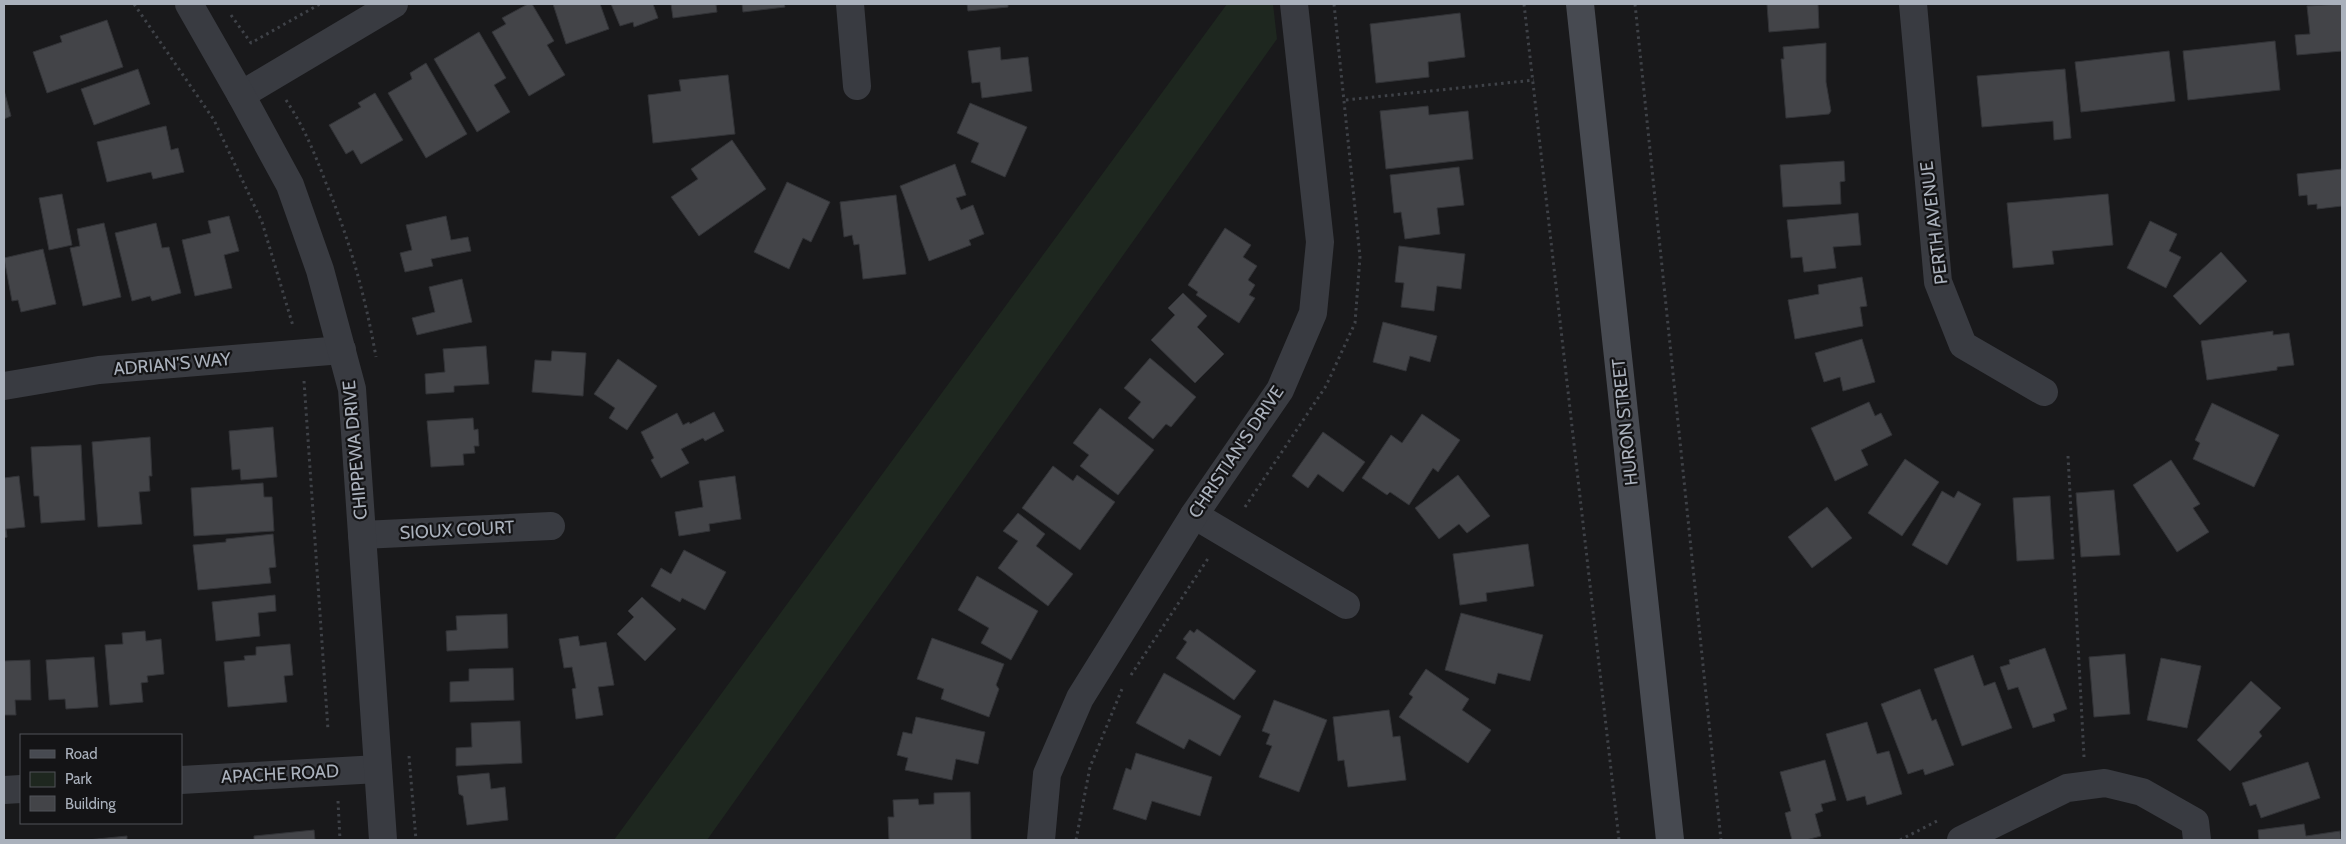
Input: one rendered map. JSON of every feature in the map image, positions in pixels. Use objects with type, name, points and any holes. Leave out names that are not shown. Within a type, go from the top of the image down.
[{"type":"main road","name":"HURON STREET","points":[[1580,4],[1670,840]]},
{"type":"street","name":"CHIPPEWA DRIVE","points":[[189,4],[290,185],[320,270],[352,389],[383,840]]},
{"type":"street","points":[[241,95],[394,4]]},
{"type":"street","points":[[850,4],[857,86]]},
{"type":"street","name":"CHRISTIAN'S DRIVE","points":[[1041,840],[1047,774],[1080,698],[1194,515],[1280,390],[1313,313],[1320,242],[1294,4]]},
{"type":"street","name":"PERTH AVENUE","points":[[1913,4],[1938,282],[1963,345],[2044,392]]},
{"type":"street","name":"ADRIAN'S WAY","points":[[4,386],[99,370],[342,350]]},
{"type":"street","points":[[1194,515],[1346,604]]},
{"type":"street","name":"SIOUX COURT","points":[[362,535],[551,526]]},
{"type":"street","name":"APACHE ROAD","points":[[182,780],[378,769]]},
{"type":"street","points":[[1961,840],[2067,788],[2105,782],[2142,792],[2195,822],[2197,840]]},
{"type":"street","points":[[4,790],[20,789]]},
{"type":"path","points":[[134,4],[214,120],[262,222],[293,326]]},
{"type":"path","points":[[229,12],[251,43],[320,4]]},
{"type":"path","points":[[1524,4],[1619,840]]},
{"type":"path","points":[[1635,4],[1721,840]]},
{"type":"path","points":[[1346,100],[1534,80]]},
{"type":"path","points":[[304,379],[328,730]]},
{"type":"path","points":[[2068,456],[2085,757]]},
{"type":"path","points":[[1076,840],[1090,767],[1122,690],[1212,553]]},
{"type":"green space","points":[[1227,4],[1273,4],[1277,39],[707,840],[614,840]]},
{"type":"building","points":[[528,4],[532,4],[554,41],[547,45],[565,75],[529,96],[492,32],[506,24],[502,18]]},
{"type":"building","points":[[553,4],[600,4],[609,29],[566,44]]},
{"type":"building","points":[[611,4],[653,4],[658,18],[634,27],[633,22],[620,26]]},
{"type":"building","points":[[671,4],[722,4],[716,5],[717,12],[673,18]]},
{"type":"building","points":[[742,4],[784,4],[785,7],[743,12]]},
{"type":"building","points":[[967,4],[1008,4],[1008,7],[968,11]]},
{"type":"building","points":[[1767,4],[1818,4],[1819,28],[1769,32]]},
{"type":"building","points":[[2342,4],[2342,51],[2297,55],[2295,35],[2310,34],[2307,6]]},
{"type":"building","points":[[1460,13],[1465,57],[1428,62],[1429,77],[1376,83],[1370,24]]},
{"type":"building","points":[[107,20],[123,67],[47,93],[33,52],[62,42],[60,36]]},
{"type":"building","points":[[479,32],[506,78],[494,85],[510,112],[477,132],[434,59]]},
{"type":"building","points":[[2275,41],[2280,90],[2188,100],[2183,51]]},
{"type":"building","points":[[1826,43],[1826,82],[1831,111],[1829,114],[1786,118],[1781,59],[1784,59],[1783,47]]},
{"type":"building","points":[[1000,47],[1001,60],[1028,57],[1032,91],[982,98],[980,82],[972,83],[968,51]]},
{"type":"building","points":[[2169,51],[2175,101],[2081,112],[2075,62]]},
{"type":"building","points":[[426,63],[467,134],[426,158],[388,93],[412,79],[410,73]]},
{"type":"building","points":[[138,69],[150,104],[94,125],[81,89]]},
{"type":"building","points":[[2065,69],[2071,138],[2054,140],[2053,121],[1982,127],[1977,76]]},
{"type":"building","points":[[728,75],[735,134],[653,143],[648,95],[681,91],[679,80]]},
{"type":"building","points":[[4,90],[11,116],[4,119]]},
{"type":"building","points":[[375,93],[403,140],[361,164],[353,150],[346,154],[329,125],[361,107],[358,103]]},
{"type":"building","points":[[970,103],[1027,127],[1005,177],[971,162],[979,143],[957,133]]},
{"type":"building","points":[[1428,106],[1429,115],[1468,111],[1473,159],[1386,169],[1380,111]]},
{"type":"building","points":[[166,126],[171,150],[178,148],[184,172],[153,179],[151,172],[107,182],[97,142]]},
{"type":"building","points":[[732,140],[766,189],[699,236],[671,197],[698,179],[691,169]]},
{"type":"building","points":[[1844,161],[1845,181],[1840,182],[1841,204],[1783,207],[1780,165]]},
{"type":"building","points":[[955,164],[966,195],[956,198],[961,210],[973,205],[984,234],[969,240],[971,245],[929,261],[900,186]]},
{"type":"building","points":[[1459,167],[1464,205],[1437,208],[1440,234],[1405,239],[1401,212],[1394,213],[1390,175]]},
{"type":"building","points":[[2342,169],[2342,206],[2317,209],[2317,204],[2308,205],[2307,195],[2299,196],[2297,174]]},
{"type":"building","points":[[787,182],[830,202],[811,242],[803,238],[789,269],[754,252]]},
{"type":"building","points":[[62,194],[72,245],[49,250],[39,198]]},
{"type":"building","points":[[2108,194],[2113,245],[2052,251],[2054,264],[2013,268],[2007,203]]},
{"type":"building","points":[[896,195],[906,274],[863,279],[859,244],[854,245],[852,235],[844,237],[840,202]]},
{"type":"building","points":[[1858,213],[1861,245],[1833,247],[1836,268],[1804,272],[1802,257],[1791,258],[1787,220]]},
{"type":"building","points":[[229,216],[239,251],[224,255],[232,288],[195,296],[182,240],[211,233],[208,221]]},
{"type":"building","points":[[446,216],[451,240],[468,237],[471,251],[431,259],[433,266],[405,272],[400,253],[412,250],[406,225]]},
{"type":"building","points":[[2150,221],[2177,234],[2169,251],[2181,257],[2166,288],[2127,268]]},
{"type":"building","points":[[104,223],[121,297],[83,306],[70,248],[80,246],[77,229]]},
{"type":"building","points":[[156,223],[162,248],[169,247],[181,293],[152,301],[150,296],[132,301],[115,233]]},
{"type":"building","points":[[1225,228],[1251,245],[1243,257],[1257,266],[1248,280],[1255,285],[1249,295],[1255,298],[1239,323],[1196,295],[1198,292],[1188,285]]},
{"type":"building","points":[[1399,246],[1465,254],[1461,289],[1437,286],[1434,311],[1401,307],[1404,283],[1395,282]]},
{"type":"building","points":[[43,249],[56,304],[21,312],[18,300],[12,301],[4,258]]},
{"type":"building","points":[[2221,252],[2247,281],[2200,325],[2173,296]]},
{"type":"building","points":[[1862,277],[1867,306],[1860,307],[1863,326],[1795,339],[1788,300],[1819,294],[1818,285]]},
{"type":"building","points":[[462,279],[472,322],[417,335],[412,318],[435,312],[429,287]]},
{"type":"building","points":[[1183,293],[1207,316],[1197,327],[1224,354],[1195,383],[1151,340],[1175,315],[1168,308]]},
{"type":"building","points":[[1383,322],[1437,336],[1430,362],[1410,356],[1406,371],[1373,362]]},
{"type":"building","points":[[2273,331],[2273,335],[2289,333],[2294,365],[2277,367],[2277,370],[2207,380],[2201,341]]},
{"type":"building","points":[[1862,339],[1875,382],[1843,391],[1840,377],[1824,382],[1815,353]]},
{"type":"building","points":[[486,346],[489,384],[454,386],[454,392],[426,394],[425,374],[445,372],[443,349]]},
{"type":"building","points":[[552,351],[586,353],[583,396],[532,392],[535,360],[551,361]]},
{"type":"building","points":[[1150,358],[1196,397],[1171,427],[1166,424],[1153,439],[1128,418],[1141,402],[1124,388]]},
{"type":"building","points":[[618,359],[657,386],[627,430],[609,418],[615,408],[594,394]]},
{"type":"building","points":[[1869,402],[1875,416],[1881,413],[1892,435],[1861,450],[1868,465],[1835,481],[1811,428]]},
{"type":"building","points":[[2212,403],[2279,435],[2254,487],[2193,459],[2200,443],[2195,440]]},
{"type":"building","points":[[1100,408],[1154,450],[1118,495],[1080,466],[1089,455],[1073,443]]},
{"type":"building","points":[[714,412],[724,431],[705,441],[703,438],[681,449],[689,463],[661,478],[651,460],[654,458],[641,432],[677,413],[683,425],[689,422],[690,424]]},
{"type":"building","points":[[1422,414],[1460,440],[1438,472],[1433,468],[1409,505],[1390,492],[1387,495],[1362,478],[1391,435],[1402,443]]},
{"type":"building","points":[[473,418],[474,430],[478,429],[479,446],[474,446],[475,453],[463,454],[464,465],[431,467],[427,421]]},
{"type":"building","points":[[273,427],[277,477],[241,480],[240,469],[232,470],[229,431]]},
{"type":"building","points":[[1323,432],[1365,462],[1343,492],[1318,474],[1308,488],[1292,476]]},
{"type":"building","points":[[150,437],[152,476],[149,476],[150,491],[139,492],[142,524],[98,527],[92,442]]},
{"type":"building","points":[[81,445],[85,520],[41,523],[39,496],[34,496],[31,447]]},
{"type":"building","points":[[1905,459],[1939,482],[1902,536],[1868,513]]},
{"type":"building","points":[[2171,460],[2200,504],[2193,508],[2209,532],[2177,552],[2133,485]]},
{"type":"building","points":[[1053,466],[1073,481],[1077,475],[1115,502],[1080,550],[1022,508]]},
{"type":"building","points":[[1458,475],[1490,516],[1467,533],[1459,524],[1439,539],[1415,508]]},
{"type":"building","points":[[19,476],[25,527],[6,529],[7,537],[4,538],[4,478]]},
{"type":"building","points":[[735,476],[741,519],[709,524],[710,531],[679,536],[675,512],[703,507],[699,481]]},
{"type":"building","points":[[263,483],[264,497],[272,497],[274,531],[194,536],[191,488]]},
{"type":"building","points":[[2114,490],[2120,555],[2081,557],[2076,493]]},
{"type":"building","points":[[1942,491],[1954,498],[1958,491],[1981,504],[1947,565],[1912,545]]},
{"type":"building","points":[[2050,496],[2054,559],[2017,561],[2013,498]]},
{"type":"building","points":[[1827,507],[1852,538],[1812,568],[1788,537]]},
{"type":"building","points":[[1018,513],[1045,534],[1036,546],[1073,574],[1048,606],[998,568],[1018,541],[1003,531]]},
{"type":"building","points":[[273,534],[276,567],[269,568],[271,583],[198,590],[193,545],[226,542],[226,539]]},
{"type":"building","points":[[1528,544],[1534,586],[1486,593],[1487,601],[1460,605],[1453,554]]},
{"type":"building","points":[[684,550],[726,572],[705,610],[682,598],[680,602],[651,586],[661,568],[671,574]]},
{"type":"building","points":[[977,576],[1038,611],[1011,660],[981,643],[989,628],[958,610]]},
{"type":"building","points":[[275,595],[276,611],[258,613],[260,636],[216,641],[212,602]]},
{"type":"building","points":[[642,597],[676,629],[645,661],[617,634],[634,617],[628,611]]},
{"type":"building","points":[[1461,613],[1543,635],[1530,681],[1498,673],[1495,684],[1445,670]]},
{"type":"building","points":[[507,614],[508,648],[447,651],[446,631],[457,630],[456,616]]},
{"type":"building","points":[[1197,629],[1256,671],[1234,700],[1176,658],[1187,642],[1183,639],[1190,630],[1194,633]]},
{"type":"building","points":[[145,631],[146,641],[161,639],[164,674],[147,676],[148,682],[141,683],[143,702],[110,705],[105,645],[123,644],[122,633]]},
{"type":"building","points":[[578,636],[580,646],[606,642],[614,685],[598,687],[603,715],[576,719],[572,689],[576,688],[572,667],[564,668],[559,639]]},
{"type":"building","points":[[932,638],[1004,664],[996,685],[999,689],[989,717],[941,699],[944,689],[917,679]]},
{"type":"building","points":[[290,644],[293,675],[284,676],[287,702],[228,707],[224,662],[245,660],[244,656],[256,655],[256,647]]},
{"type":"building","points":[[2045,648],[2067,709],[2053,714],[2055,721],[2033,728],[2018,687],[2008,690],[2000,667],[2010,664],[2009,660]]},
{"type":"building","points":[[2125,654],[2130,714],[2094,717],[2089,657]]},
{"type":"building","points":[[1973,655],[1984,686],[1995,682],[2012,728],[1962,746],[1934,669]]},
{"type":"building","points":[[94,657],[98,707],[66,709],[65,699],[49,700],[46,660]]},
{"type":"building","points":[[2161,658],[2201,666],[2187,728],[2147,720]]},
{"type":"building","points":[[30,660],[31,700],[15,700],[16,715],[4,715],[4,661]]},
{"type":"building","points":[[513,668],[514,700],[450,702],[450,682],[469,681],[469,669]]},
{"type":"building","points":[[1426,669],[1469,699],[1462,710],[1491,730],[1468,763],[1399,717],[1413,697],[1409,694]]},
{"type":"building","points":[[1164,673],[1241,716],[1220,756],[1189,739],[1184,749],[1136,723]]},
{"type":"building","points":[[2251,681],[2281,708],[2259,732],[2262,736],[2230,771],[2197,740]]},
{"type":"building","points":[[1920,689],[1932,721],[1936,719],[1954,765],[1925,775],[1923,769],[1908,774],[1881,704]]},
{"type":"building","points":[[1274,700],[1327,720],[1299,792],[1259,777],[1272,746],[1266,744],[1270,734],[1262,731]]},
{"type":"building","points":[[1389,710],[1393,737],[1400,736],[1406,780],[1348,787],[1344,760],[1338,761],[1333,717]]},
{"type":"building","points":[[916,717],[985,732],[978,764],[956,759],[952,780],[905,770],[908,758],[897,755],[903,732],[912,734]]},
{"type":"building","points":[[520,721],[522,763],[456,766],[456,748],[472,747],[471,723]]},
{"type":"building","points":[[1867,722],[1877,754],[1889,751],[1902,794],[1867,805],[1865,796],[1847,801],[1826,734]]},
{"type":"building","points":[[1136,753],[1212,777],[1200,816],[1152,801],[1146,820],[1113,809],[1126,768],[1131,770]]},
{"type":"building","points":[[1825,760],[1836,800],[1821,804],[1823,811],[1815,814],[1821,836],[1806,840],[1792,840],[1785,813],[1791,811],[1780,772]]},
{"type":"building","points":[[2308,762],[2320,798],[2261,818],[2256,804],[2250,806],[2242,783]]},
{"type":"building","points":[[489,773],[491,789],[505,787],[508,820],[467,825],[463,796],[459,794],[457,776]]},
{"type":"building","points":[[970,792],[971,840],[889,840],[888,817],[894,817],[893,800],[918,799],[919,805],[934,804],[934,793]]},
{"type":"building","points":[[2304,824],[2306,836],[2340,831],[2341,840],[2259,840],[2258,830]]},
{"type":"building","points":[[314,830],[315,840],[254,840],[254,836]]},
{"type":"building","points":[[127,836],[127,840],[87,840]]}]
